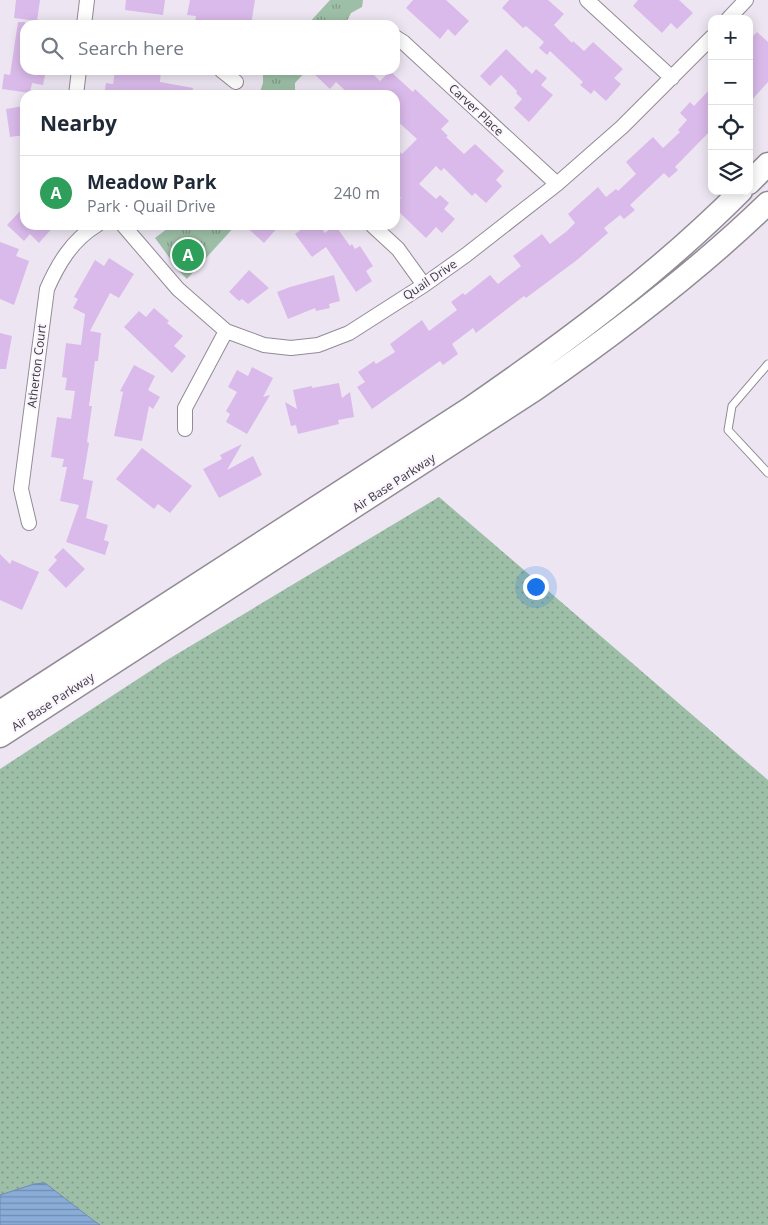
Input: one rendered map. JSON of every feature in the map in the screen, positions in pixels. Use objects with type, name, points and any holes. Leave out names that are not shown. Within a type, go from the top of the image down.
[{"type":"main road","points":[[753,179],[768,164]]},
{"type":"main road","name":"Air Base Parkway","points":[[0,712],[469,410],[572,337],[641,282],[737,195]]},
{"type":"main road","name":"Air Base Parkway","points":[[0,736],[534,390],[586,354],[664,294],[750,221],[768,203]]},
{"type":"street","points":[[85,20],[87,0]]},
{"type":"street","points":[[587,0],[672,78]]},
{"type":"street","points":[[732,15],[746,0]]},
{"type":"street","name":"Carver Place","points":[[400,40],[556,184]]},
{"type":"street","name":"Quail Drive","points":[[127,230],[178,290],[226,331],[264,345],[291,348],[318,345],[348,332],[424,285],[466,255],[556,184],[622,127],[708,41]]},
{"type":"street","points":[[77,90],[78,75]]},
{"type":"street","points":[[227,75],[236,82]]},
{"type":"street","name":"Atherton Court","points":[[30,523],[21,489],[47,289],[56,268],[71,246],[91,230]]},
{"type":"street","points":[[377,230],[398,249],[424,285]]},
{"type":"street","points":[[185,429],[185,408],[226,331]]},
{"type":"lane","points":[[768,364],[732,406],[728,430],[768,473]]},
{"type":"green space","points":[[330,0],[363,0],[362,7],[351,13],[348,20],[312,20]]},
{"type":"green space","points":[[263,75],[302,75],[295,83],[295,90],[261,90]]},
{"type":"green space","points":[[165,230],[231,230],[187,279],[155,238]]},
{"type":"green space","points":[[439,497],[768,780],[768,1225],[100,1225],[45,1183],[34,1184],[0,1195],[0,769],[167,660]]},
{"type":"water","points":[[45,1183],[100,1225],[0,1225],[0,1195],[34,1184]]},
{"type":"building","points":[[16,0],[40,0],[37,20],[14,18]]},
{"type":"building","points":[[126,0],[165,0],[163,15],[125,10]]},
{"type":"building","points":[[190,0],[255,0],[252,20],[196,20],[196,16],[187,15]]},
{"type":"building","points":[[413,0],[446,0],[469,21],[455,36],[448,29],[440,39],[406,8]]},
{"type":"building","points":[[509,0],[548,0],[564,14],[554,25],[572,43],[573,41],[584,51],[593,42],[623,69],[614,78],[621,84],[606,101],[594,90],[591,94],[580,85],[583,82],[550,51],[547,55],[539,48],[544,42],[526,26],[523,28],[502,8]]},
{"type":"building","points":[[638,0],[679,0],[693,13],[677,29],[671,23],[662,33],[633,6]]},
{"type":"building","points":[[18,22],[20,22],[20,75],[45,75],[43,85],[32,83],[31,90],[20,90],[20,92],[2,89],[4,74],[10,75]]},
{"type":"building","points":[[757,32],[768,42],[768,82],[753,99],[753,60],[753,36]]},
{"type":"building","points":[[506,49],[532,74],[536,69],[547,78],[541,85],[553,95],[529,122],[514,108],[522,99],[516,93],[517,91],[501,75],[490,86],[480,76]]},
{"type":"building","points":[[114,75],[161,75],[160,82],[193,88],[193,90],[105,90],[106,83],[113,84]]},
{"type":"building","points":[[315,75],[374,75],[380,81],[386,75],[394,75],[413,92],[415,89],[449,121],[441,129],[448,136],[446,137],[464,154],[475,144],[504,171],[496,180],[502,186],[486,203],[475,193],[472,196],[444,168],[441,171],[436,166],[419,184],[436,199],[440,195],[449,203],[444,209],[455,219],[442,233],[436,227],[426,238],[400,213],[400,152],[402,154],[417,139],[400,124],[400,90],[345,90],[336,82],[330,89]]},
{"type":"building","points":[[708,91],[708,133],[675,167],[678,170],[669,178],[664,173],[630,205],[635,210],[624,219],[620,215],[604,228],[608,233],[577,260],[526,298],[524,296],[476,333],[473,328],[452,344],[458,354],[443,365],[440,361],[372,409],[357,387],[365,382],[358,372],[374,361],[376,364],[395,352],[390,344],[422,320],[429,331],[457,310],[451,302],[463,293],[465,295],[490,275],[498,284],[521,266],[513,256],[542,234],[550,244],[567,231],[575,223],[568,214],[598,187],[606,197],[616,189],[618,191],[636,174],[626,162],[653,137],[663,148],[680,132],[678,130],[687,120],[680,113],[690,102],[694,106]]},
{"type":"building","points":[[20,107],[20,136],[10,137],[6,109]]},
{"type":"building","points":[[20,211],[20,230],[51,230],[39,243],[30,234],[24,241],[7,225]]},
{"type":"building","points":[[250,230],[276,230],[264,243]]},
{"type":"building","points":[[301,230],[323,230],[325,233],[329,230],[339,230],[350,246],[352,244],[355,249],[360,246],[373,266],[366,271],[372,281],[356,292],[326,247],[312,257],[295,234]]},
{"type":"building","points":[[0,242],[19,249],[16,256],[29,261],[14,305],[0,299]]},
{"type":"building","points":[[109,258],[134,274],[119,298],[110,293],[90,331],[101,333],[98,361],[95,361],[89,406],[92,406],[87,442],[89,443],[83,479],[93,481],[86,518],[108,525],[104,540],[109,542],[105,555],[66,542],[79,505],[60,501],[67,467],[62,467],[64,459],[51,457],[57,417],[71,419],[75,391],[65,390],[67,378],[62,377],[66,343],[81,345],[85,314],[73,308],[78,299],[74,297],[95,260],[104,266]]},
{"type":"building","points":[[249,270],[269,288],[248,304],[242,299],[239,301],[229,292]]},
{"type":"building","points":[[334,275],[340,301],[329,304],[330,308],[316,311],[315,308],[288,319],[277,292]]},
{"type":"building","points":[[154,308],[169,321],[167,323],[183,336],[174,346],[186,356],[172,373],[124,327],[139,311],[146,317]]},
{"type":"building","points":[[0,333],[12,336],[6,369],[0,369]]},
{"type":"building","points":[[134,365],[155,376],[148,390],[160,397],[153,409],[149,406],[142,441],[114,436],[123,392],[120,391]]},
{"type":"building","points":[[252,367],[273,378],[263,397],[270,395],[247,434],[226,422],[230,414],[226,411],[237,392],[228,387],[237,370],[248,376]]},
{"type":"building","points":[[339,383],[342,398],[350,392],[354,417],[338,420],[339,424],[298,434],[296,425],[291,426],[285,402],[297,409],[293,390]]},
{"type":"building","points":[[242,444],[227,470],[253,456],[262,475],[219,498],[203,469],[222,459],[220,455]]},
{"type":"building","points":[[142,448],[192,486],[170,513],[158,504],[154,509],[116,479]]},
{"type":"building","points":[[63,548],[85,569],[66,588],[48,570],[57,560],[54,557]]},
{"type":"building","points":[[0,554],[10,564],[12,560],[39,572],[22,610],[0,600]]},
{"type":"place","name":"Meadow Park","points":[[188,255]]}]
